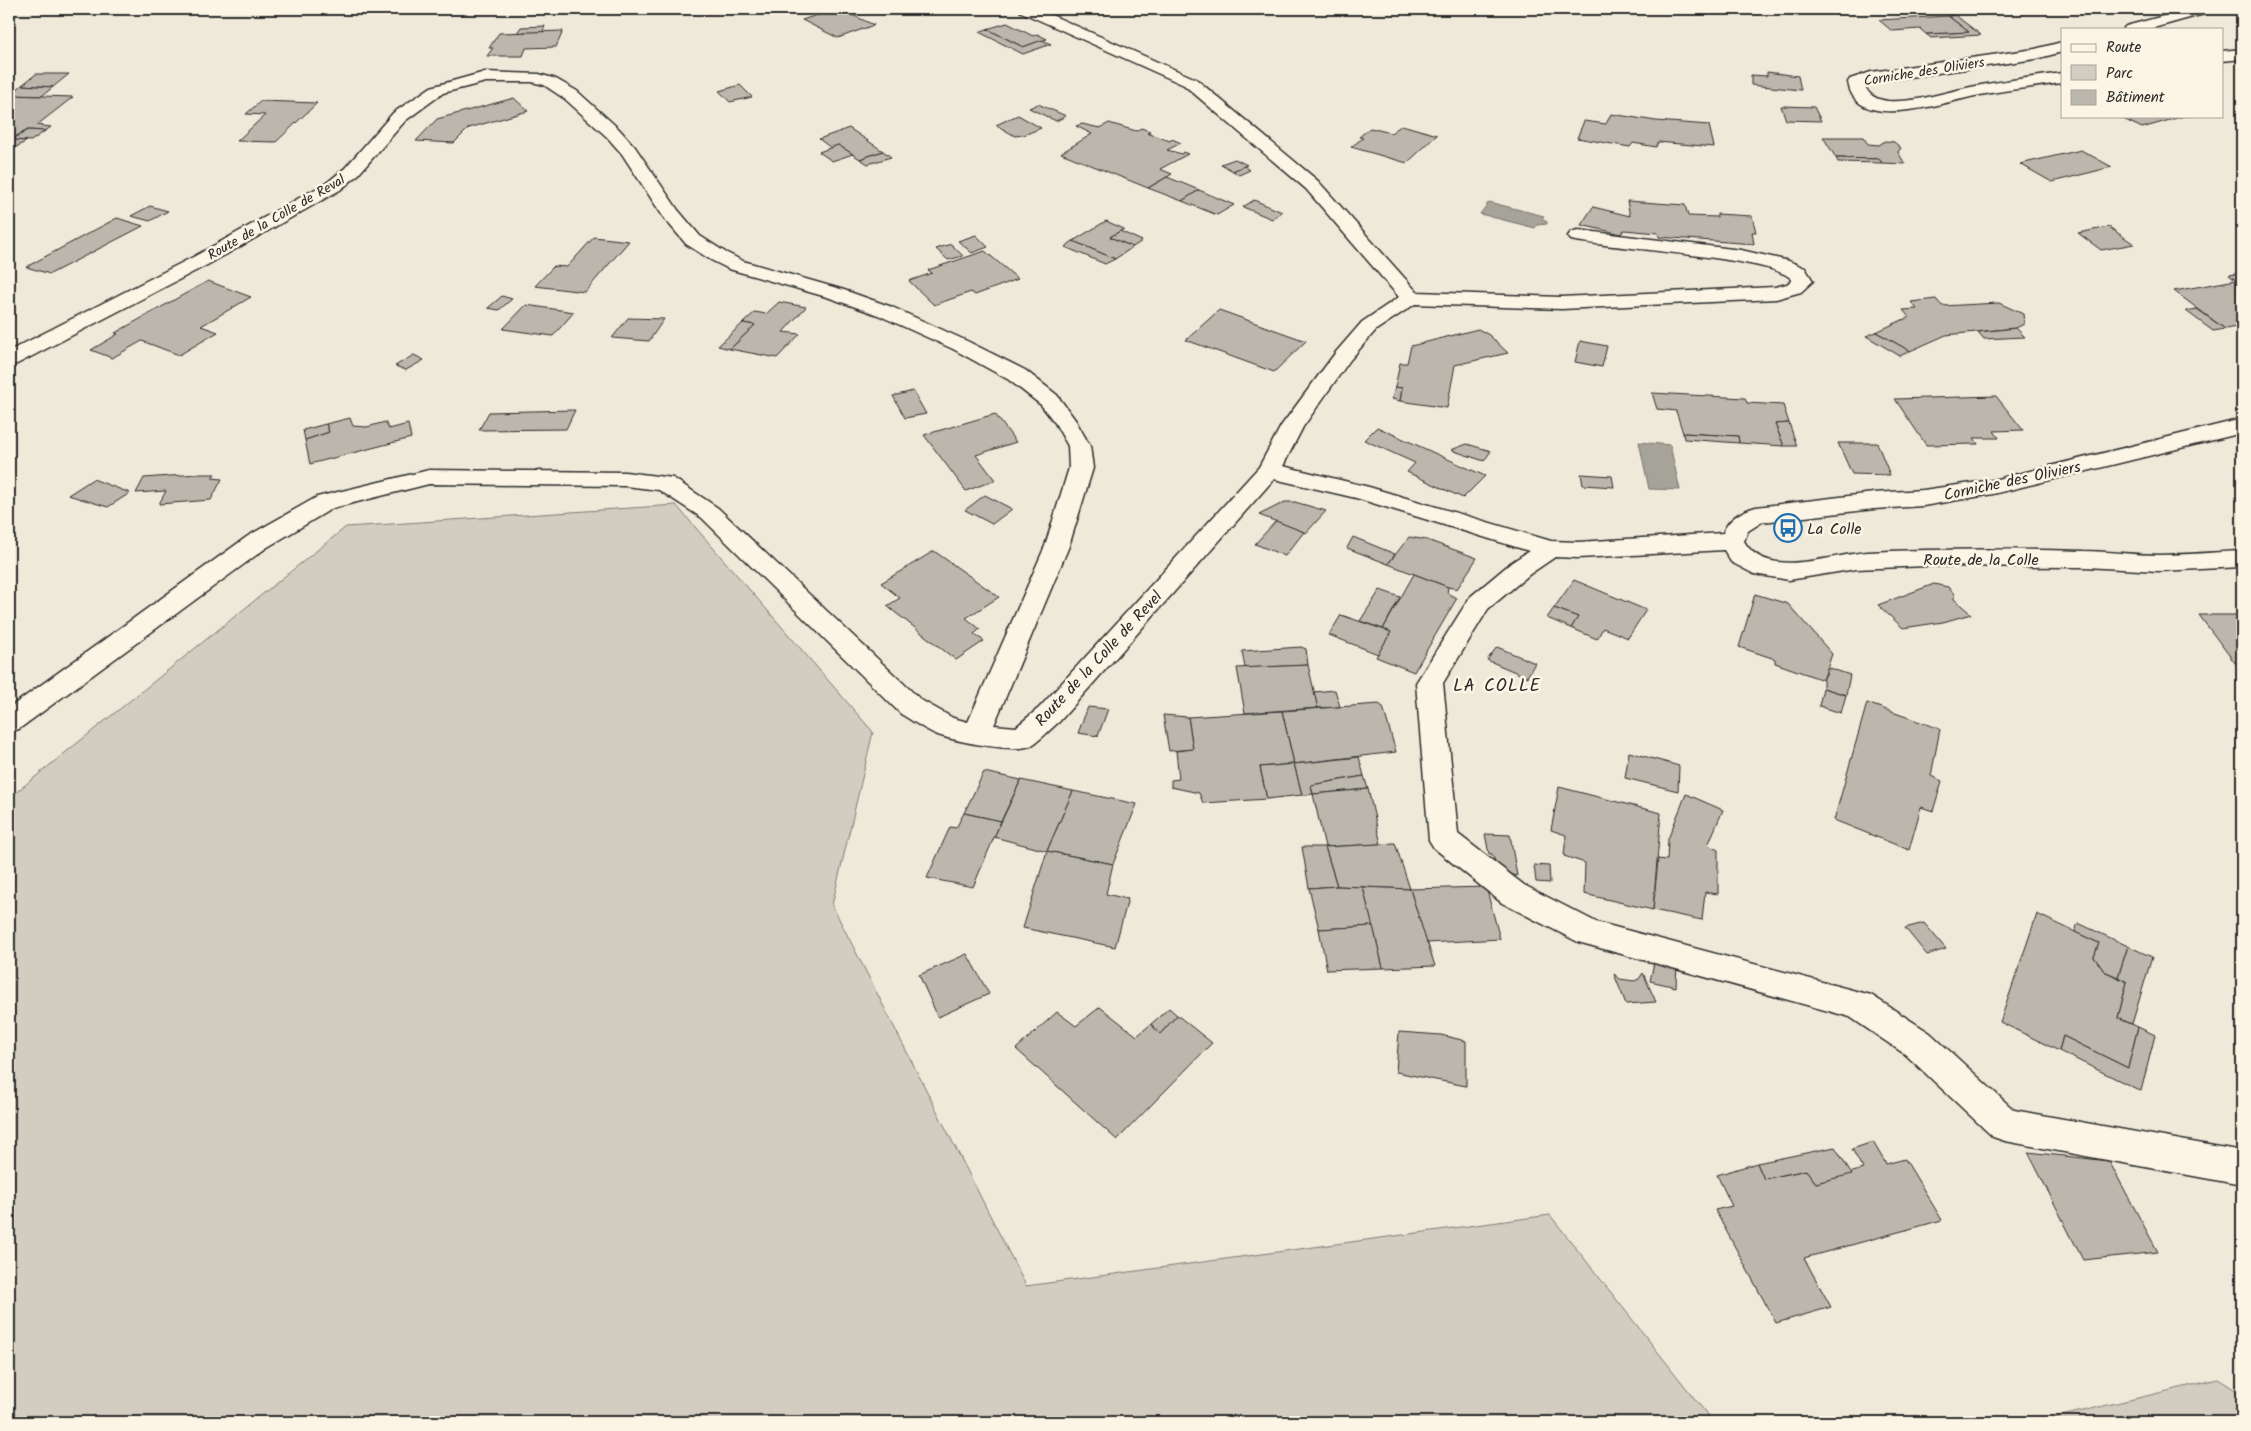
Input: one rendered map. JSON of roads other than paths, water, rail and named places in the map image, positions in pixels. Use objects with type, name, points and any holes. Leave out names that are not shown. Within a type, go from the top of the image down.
[{"type":"street","points":[[1026,9],[1190,82],[1312,186],[1411,298],[1561,303],[1651,300],[1776,293],[1794,288],[1803,281],[1798,272],[1741,256],[1578,236]]},
{"type":"street","points":[[2135,28],[2206,9]]},
{"type":"street","name":"Corniche des Oliviers","points":[[2061,47],[2036,54],[1871,77],[1856,82],[1856,89],[1860,96],[1876,103],[1890,106],[1905,106],[1975,91],[2061,78]]},
{"type":"street","points":[[2224,56],[2242,54]]},
{"type":"street","name":"Route de la Colle de Reval","points":[[9,359],[202,260],[334,186],[352,172],[399,117],[437,90],[485,78],[533,78],[550,82],[564,90],[624,145],[671,214],[693,240],[736,265],[836,294],[885,311],[960,345],[1017,375],[1049,400],[1065,421],[1078,446],[1081,468],[1058,546],[976,734]]},
{"type":"street","name":"Route de la Colle de Revel","points":[[9,722],[257,542],[324,502],[428,477],[625,479],[665,483],[710,513],[911,706],[946,727],[976,734],[1022,738],[1049,715],[1269,470],[1292,426],[1343,356],[1369,326],[1411,298]]},
{"type":"street","name":"Corniche des Oliviers","points":[[1732,541],[1737,527],[1756,515],[1874,501],[1923,498],[1993,488],[2242,426]]},
{"type":"street","points":[[1269,470],[1361,492],[1550,549],[1578,550],[1732,541]]},
{"type":"street","name":"Route de la Colle","points":[[1732,541],[1740,556],[1763,568],[1789,572],[1856,561],[1918,558],[2085,559],[2159,564],[2242,559]]},
{"type":"street","points":[[1550,549],[1521,568],[1479,603],[1429,683],[1444,840],[1513,894],[1589,933],[1859,1005],[1918,1044],[2005,1125],[2242,1168]]},
{"type":"place","name":"La Colle","points":[[1788,528]]},
{"type":"district","name":"LA COLLE","points":[[1497,685]]}]
